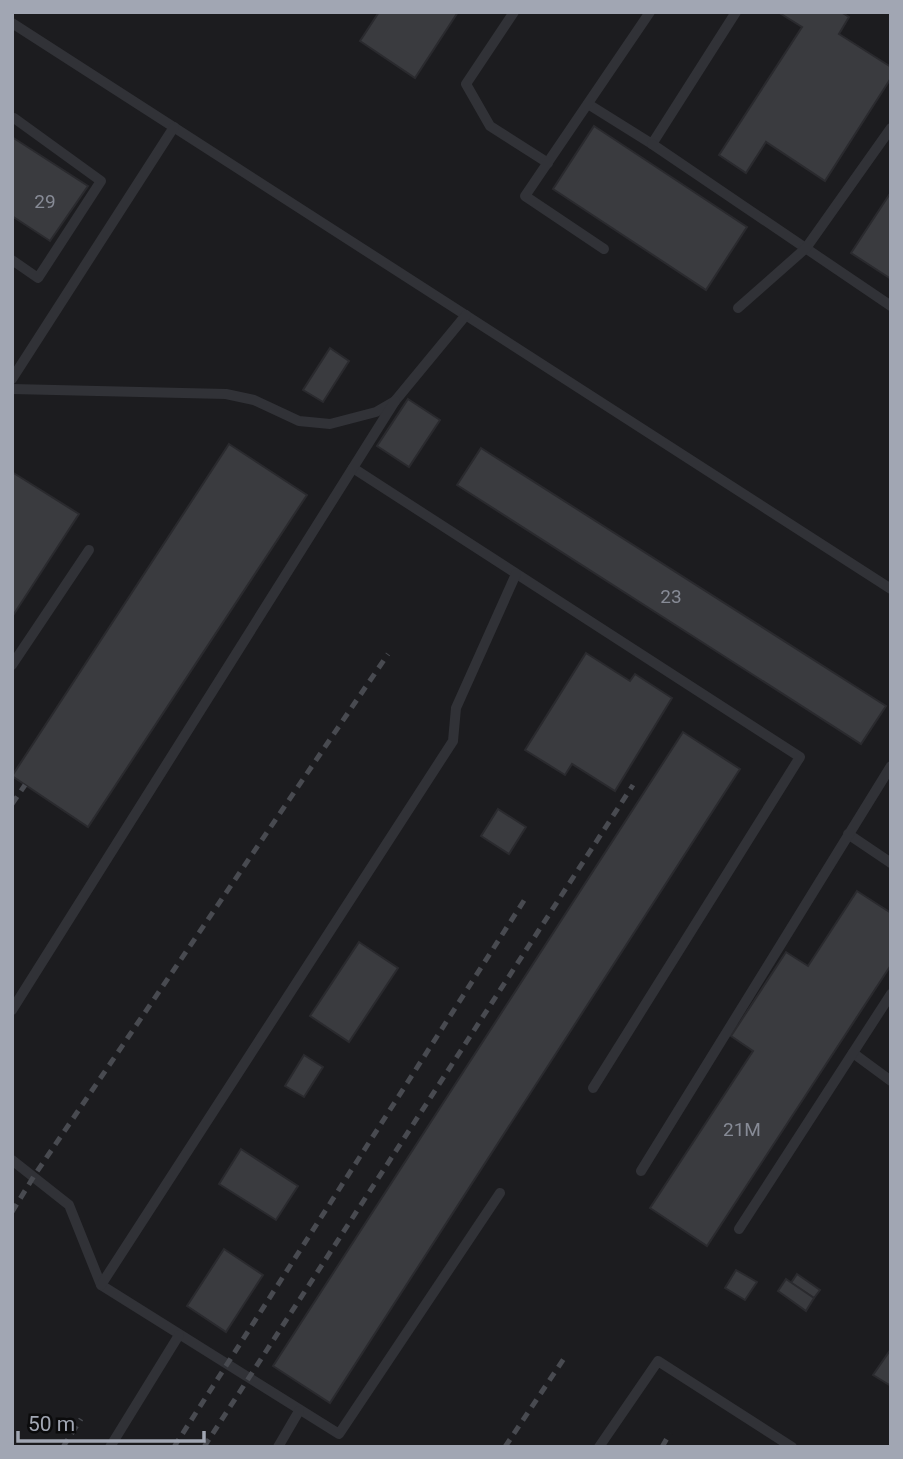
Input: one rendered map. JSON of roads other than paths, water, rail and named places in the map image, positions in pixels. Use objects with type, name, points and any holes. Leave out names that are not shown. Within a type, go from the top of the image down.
[{"type":"lane","points":[[514,12],[466,84],[490,125],[548,163]]},
{"type":"lane","points":[[604,249],[525,196],[650,12]]},
{"type":"lane","points":[[652,144],[736,12]]},
{"type":"lane","points":[[12,23],[891,589]]},
{"type":"lane","points":[[588,104],[652,144],[891,306]]},
{"type":"lane","points":[[12,260],[38,278],[101,181],[13,118]]},
{"type":"lane","points":[[12,379],[174,127]]},
{"type":"lane","points":[[738,308],[806,248],[891,128]]},
{"type":"lane","points":[[12,1010],[395,401],[466,315]]},
{"type":"lane","points":[[12,389],[226,394],[254,400],[299,421],[330,424],[376,412],[395,401]]},
{"type":"lane","points":[[353,468],[800,757],[593,1088]]},
{"type":"lane","points":[[12,665],[89,550]]},
{"type":"lane","points":[[101,1285],[453,741],[456,708],[516,574]]},
{"type":"lane","points":[[641,1171],[891,765]]},
{"type":"lane","points":[[848,834],[891,863]]},
{"type":"lane","points":[[739,1229],[891,994]]},
{"type":"lane","points":[[852,1053],[891,1082]]},
{"type":"lane","points":[[12,1160],[69,1205],[101,1285],[339,1434],[500,1193]]},
{"type":"lane","points":[[110,1447],[178,1335]]},
{"type":"lane","points":[[599,1447],[658,1360],[791,1447]]},
{"type":"lane","points":[[278,1447],[299,1411]]},
{"type":"railway","points":[[12,1212],[388,654]]},
{"type":"railway","points":[[12,804],[25,785]]},
{"type":"railway","points":[[204,1447],[633,785]]},
{"type":"railway","points":[[174,1447],[525,899]]},
{"type":"railway","points":[[505,1447],[567,1354]]},
{"type":"railway","points":[[63,1447],[81,1419]]},
{"type":"railway","points":[[662,1447],[670,1433]]}]
